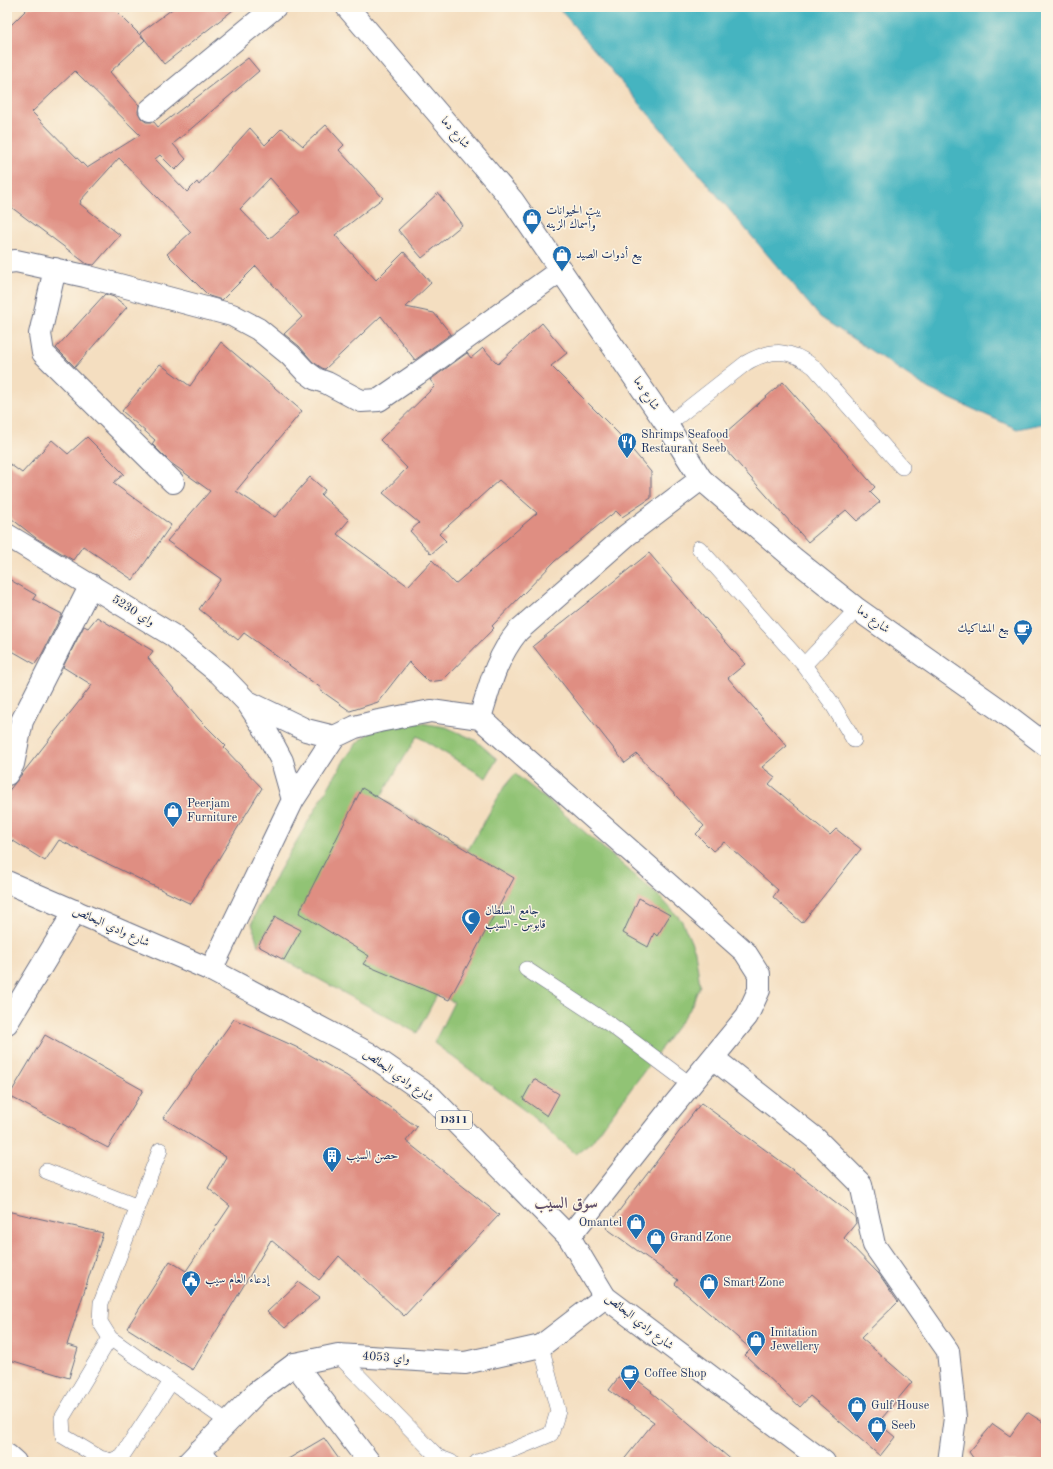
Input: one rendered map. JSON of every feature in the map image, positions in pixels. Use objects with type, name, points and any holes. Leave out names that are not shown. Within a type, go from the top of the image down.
[{"type":"street","points":[[150,110],[275,7]]},
{"type":"street","name":"شارع دما","points":[[347,7],[513,201],[667,425],[701,479],[792,557],[857,609],[1000,710],[1046,745]]},
{"type":"street","points":[[7,262],[16,261],[85,276],[232,315],[258,329],[290,355],[305,372],[361,401],[379,400],[561,270]]},
{"type":"street","points":[[55,270],[40,334],[43,353],[173,482]]},
{"type":"street","points":[[480,718],[497,664],[507,644],[518,631],[627,535],[701,479]]},
{"type":"street","name":"واي 5230","points":[[7,535],[172,635],[220,674],[247,702],[282,761],[293,800]]},
{"type":"street","points":[[7,774],[13,764],[22,721],[91,585]]},
{"type":"street","name":"واي 5230","points":[[247,702],[306,730],[334,737]]},
{"type":"street","points":[[211,970],[293,800],[334,737],[355,727],[373,722],[431,711],[480,718],[745,952],[759,974],[759,990],[747,1016],[569,1237]]},
{"type":"street","name":"شارع وادي البحائص","points":[[7,882],[211,970],[368,1054],[430,1096],[569,1237],[605,1297],[824,1462]]},
{"type":"street","points":[[7,1023],[75,911]]},
{"type":"street","points":[[713,1058],[816,1139],[861,1184],[874,1245],[948,1351],[955,1418],[949,1462]]},
{"type":"street","name":"واي 4053","points":[[199,1458],[228,1422],[257,1392],[295,1364],[338,1355],[465,1363],[541,1346],[605,1297]]},
{"type":"street","points":[[295,1364],[369,1462]]},
{"type":"street","points":[[7,1455],[15,1462]]},
{"type":"lane","points":[[667,425],[746,362],[769,352],[794,354],[814,367],[902,467]]},
{"type":"lane","points":[[699,548],[804,666],[831,702],[854,740]]},
{"type":"lane","points":[[804,666],[857,609]]},
{"type":"lane","points":[[526,969],[611,1025],[691,1085]]},
{"type":"lane","points":[[160,1150],[101,1303],[100,1322],[110,1338],[228,1422]]},
{"type":"lane","points":[[46,1171],[138,1207]]},
{"type":"lane","points":[[110,1338],[62,1418],[63,1436],[100,1458],[111,1461],[122,1456],[171,1382]]},
{"type":"lane","points":[[477,1462],[515,1449],[551,1434],[558,1411],[541,1346]]},
{"type":"lane","points":[[338,1355],[438,1458],[451,1462]]},
{"type":"green space","name":"جامع السلطان قابوس - السيب","points":[[408,721],[446,727],[475,740],[497,759],[486,778],[417,736],[380,798],[468,850],[504,787],[515,774],[550,802],[661,898],[682,921],[695,951],[700,985],[690,1009],[591,1143],[576,1154],[528,1113],[434,1043],[454,1002],[437,995],[417,1033],[284,960],[300,930],[275,917],[258,946],[252,923],[258,907],[345,759],[357,743],[373,730]]},
{"type":"water","points":[[558,7],[1046,7],[1046,423],[1017,429],[929,389],[820,317]]},
{"type":"building","points":[[29,7],[112,7],[145,40],[110,72],[139,105],[138,112],[141,118],[146,122],[154,122],[158,127],[248,58],[259,71],[173,144],[186,159],[175,170],[160,155],[155,159],[187,192],[197,182],[199,185],[250,128],[265,145],[282,128],[303,146],[326,125],[344,145],[339,150],[383,198],[335,235],[376,280],[404,252],[431,283],[406,307],[434,313],[451,334],[415,360],[381,316],[325,369],[322,368],[313,362],[299,346],[284,334],[302,317],[256,266],[222,300],[209,296],[167,254],[191,232],[119,158],[80,201],[80,204],[120,235],[94,265],[87,264],[7,204],[7,29]],"holes":[[[75,71],[140,135],[87,168],[32,112]],[[270,178],[300,212],[269,239],[240,209]]]},
{"type":"building","points":[[175,7],[237,7],[164,64],[140,33]]},
{"type":"building","points":[[438,193],[462,225],[422,258],[398,230]]},
{"type":"building","points":[[105,294],[114,297],[127,307],[75,367],[56,348]]},
{"type":"building","points":[[542,323],[567,353],[551,366],[618,433],[651,472],[651,498],[622,517],[616,511],[555,561],[492,626],[494,628],[443,680],[429,682],[409,662],[378,702],[350,711],[320,690],[321,688],[244,633],[238,640],[199,609],[221,579],[167,541],[210,491],[171,463],[152,444],[155,440],[122,411],[160,364],[190,386],[221,342],[302,411],[236,491],[275,517],[310,477],[325,490],[321,495],[349,520],[337,534],[408,586],[432,560],[455,584],[537,513],[499,480],[439,534],[446,541],[431,554],[410,531],[419,523],[383,493],[407,468],[380,440],[435,386],[430,380],[467,353],[471,358],[483,348],[498,364]]},
{"type":"building","points":[[783,382],[875,487],[870,492],[880,502],[857,521],[846,510],[808,542],[717,440]]},
{"type":"building","points":[[87,437],[124,474],[113,483],[171,525],[133,580],[83,546],[73,560],[36,538],[7,515],[7,462],[22,473],[52,440],[68,454]]},
{"type":"building","points":[[649,553],[745,664],[728,678],[787,746],[762,767],[775,777],[769,784],[830,835],[836,829],[861,849],[802,923],[773,897],[778,890],[724,842],[713,851],[696,834],[704,826],[637,754],[625,763],[533,646]]},
{"type":"building","points":[[7,578],[36,595],[33,599],[62,614],[42,654],[35,664],[7,648]]},
{"type":"building","points":[[97,617],[153,651],[148,658],[199,719],[226,746],[224,748],[262,788],[191,904],[59,840],[45,861],[7,837],[7,793],[92,685],[63,667],[84,626],[88,628]]},
{"type":"building","points":[[362,788],[514,878],[449,1000],[363,964],[369,956],[299,913]]},
{"type":"building","points":[[639,898],[670,915],[657,936],[654,933],[648,947],[623,933]]},
{"type":"building","points":[[275,917],[301,930],[284,960],[258,946]]},
{"type":"building","name":"حصن السيب","points":[[234,1019],[296,1047],[347,1076],[417,1127],[406,1141],[499,1215],[404,1316],[339,1256],[319,1280],[271,1240],[193,1370],[127,1328],[170,1261],[186,1271],[230,1206],[208,1188],[226,1157],[163,1118]]},
{"type":"building","points":[[45,1035],[143,1090],[108,1148],[9,1096]]},
{"type":"building","points":[[534,1079],[559,1094],[547,1116],[523,1099]]},
{"type":"building","points":[[701,1103],[855,1217],[856,1223],[844,1238],[879,1274],[898,1302],[861,1338],[912,1382],[878,1423],[895,1437],[880,1456],[810,1396],[800,1407],[745,1355],[751,1349],[675,1284],[678,1280],[606,1228]]},
{"type":"building","points":[[7,1211],[103,1233],[67,1345],[78,1348],[69,1378],[7,1359]]},
{"type":"building","points":[[299,1282],[320,1297],[285,1328],[267,1312]]},
{"type":"building","points":[[624,1370],[652,1391],[651,1392],[734,1462],[622,1462],[654,1422],[609,1390]]},
{"type":"building","points":[[1027,1412],[1046,1424],[1046,1462],[976,1462],[969,1452],[993,1424],[1010,1436]]},
{"type":"building","points":[[324,1438],[341,1462],[283,1462]]},
{"type":"place","name":"بيت الحيوانات وأسماك الزينه","points":[[532,235]]},
{"type":"place","name":"بيع أدوات الصيد","points":[[562,272]]},
{"type":"place","name":"Shrimps Seafood Restaurant Seeb","points":[[627,459]]},
{"type":"place","name":"بيع المشاكيك","points":[[1023,646]]},
{"type":"place","name":"Peerjam Furniture","points":[[173,828]]},
{"type":"place","name":"جامع السلطان قابوس - السيب","points":[[471,935]]},
{"type":"place","name":"حصن السيب","points":[[332,1173]]},
{"type":"place","name":"Omantel","points":[[636,1240]]},
{"type":"place","name":"Grand Zone","points":[[656,1255]]},
{"type":"place","name":"إدعاء العام سيب","points":[[191,1297]]},
{"type":"place","name":"Smart Zone","points":[[709,1300]]},
{"type":"place","name":"Imitation Jewellery","points":[[756,1357]]},
{"type":"place","name":"Coffee Shop","points":[[630,1391]]},
{"type":"place","name":"Gulf House","points":[[857,1423]]},
{"type":"place","name":"Seeb","points":[[877,1443]]},
{"type":"district","name":"سوق السيب","points":[[566,1204]]}]
